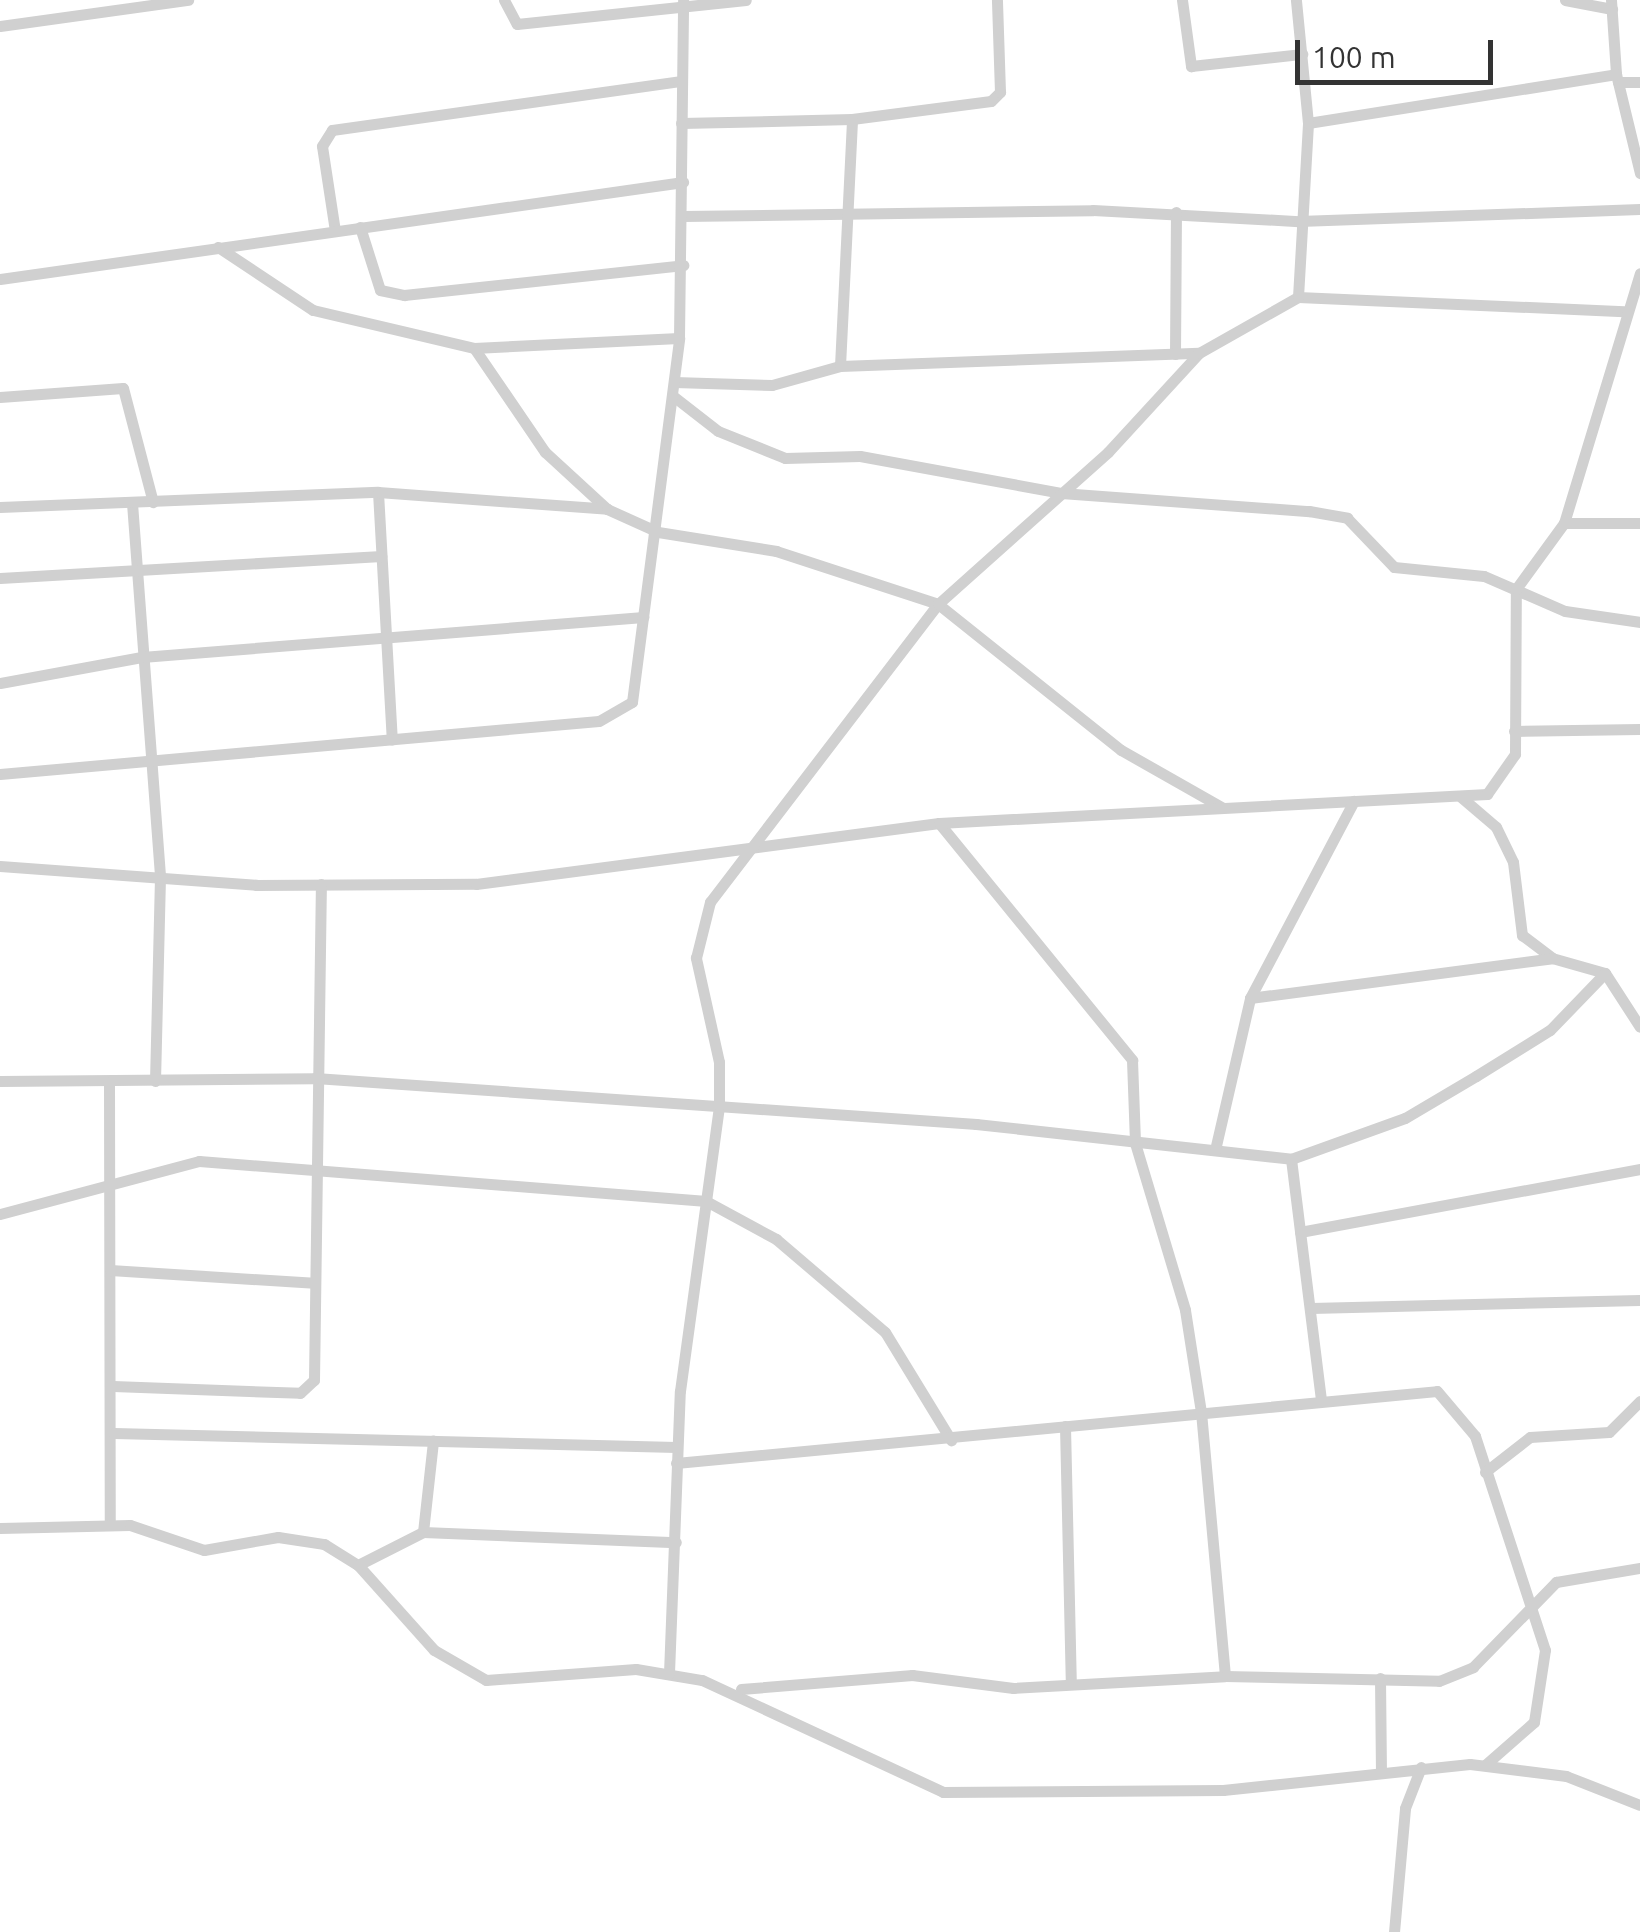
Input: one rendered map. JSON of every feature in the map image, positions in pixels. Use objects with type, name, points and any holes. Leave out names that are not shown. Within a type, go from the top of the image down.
[{"type":"street","points":[[0,26],[188,0]]},
{"type":"street","points":[[504,0],[517,24],[683,2],[746,0]]},
{"type":"street","points":[[681,123],[852,120],[997,97],[998,0]]},
{"type":"street","points":[[1182,0],[1186,54],[1202,70],[1302,54]]},
{"type":"street","points":[[1296,0],[1308,123],[1299,221],[1305,273],[1298,297]]},
{"type":"street","points":[[1566,0],[1612,5],[1617,78],[1640,173]]},
{"type":"street","points":[[0,774],[620,716],[632,702],[658,532],[679,338],[683,265],[683,2]]},
{"type":"street","points":[[1308,123],[1617,78],[1640,82]]},
{"type":"street","points":[[335,230],[322,146],[332,130],[682,81]]},
{"type":"street","points":[[840,366],[844,213],[852,120]]},
{"type":"street","points":[[0,279],[683,182]]},
{"type":"street","points":[[683,216],[1176,212],[1299,221],[1640,209]]},
{"type":"street","points":[[1175,354],[1176,212]]},
{"type":"street","points":[[360,227],[374,281],[404,294],[683,265]]},
{"type":"street","points":[[218,247],[313,310],[474,348],[679,338]]},
{"type":"street","points":[[0,866],[321,884],[476,884],[755,843],[939,823],[1461,797],[1506,780],[1514,731],[1516,589],[1564,523],[1624,312],[1640,273]]},
{"type":"street","points":[[669,1672],[676,1447],[719,1106],[700,931],[755,843],[938,604],[1061,493],[1198,353],[1298,297],[1624,312]]},
{"type":"street","points":[[474,348],[546,452],[607,509],[658,532],[776,550],[938,604],[1121,750],[1223,808]]},
{"type":"street","points":[[674,389],[772,384],[840,366],[1198,353]]},
{"type":"street","points":[[0,396],[123,388],[154,502]]},
{"type":"street","points":[[674,389],[759,451],[860,456],[1061,493],[1347,518],[1394,566],[1484,576],[1565,611],[1640,622]]},
{"type":"street","points":[[0,507],[378,492],[607,509]]},
{"type":"street","points":[[378,492],[392,740]]},
{"type":"street","points":[[132,503],[160,877],[155,1081]]},
{"type":"street","points":[[1564,523],[1640,523]]},
{"type":"street","points":[[0,578],[381,556]]},
{"type":"street","points":[[0,683],[142,657],[643,617]]},
{"type":"street","points":[[1514,731],[1640,729]]},
{"type":"street","points":[[1461,797],[1496,828],[1513,862],[1522,935],[1552,958],[1605,973],[1640,1027]]},
{"type":"street","points":[[1215,1150],[1250,998],[1354,802]]},
{"type":"street","points":[[939,823],[1123,1044],[1135,1142],[1185,1310],[1201,1412],[1226,1676]]},
{"type":"street","points":[[112,1386],[309,1390],[321,884]]},
{"type":"street","points":[[1250,998],[1552,958]]},
{"type":"street","points":[[0,1081],[314,1078],[719,1106],[1135,1142],[1292,1160],[1405,1118],[1476,1076],[1550,1030],[1605,973]]},
{"type":"street","points":[[109,1082],[114,1433],[110,1526]]},
{"type":"street","points":[[1292,1160],[1321,1401]]},
{"type":"street","points":[[0,1214],[199,1162],[706,1202],[776,1239],[872,1319],[951,1440]]},
{"type":"street","points":[[1300,1232],[1640,1169]]},
{"type":"street","points":[[110,1270],[314,1283]]},
{"type":"street","points":[[1311,1308],[1640,1300]]},
{"type":"street","points":[[676,1463],[951,1440],[1437,1391],[1462,1413],[1532,1600],[1545,1650],[1534,1722],[1486,1765]]},
{"type":"street","points":[[1485,1472],[1530,1437],[1609,1432],[1640,1400]]},
{"type":"street","points":[[1065,1426],[1071,1684]]},
{"type":"street","points":[[114,1433],[676,1447]]},
{"type":"street","points":[[424,1532],[433,1441]]},
{"type":"street","points":[[0,1528],[110,1526],[204,1550],[301,1539],[358,1565],[434,1650],[486,1680],[669,1672],[731,1689],[916,1781],[971,1796],[1223,1790],[1421,1766],[1486,1765],[1566,1776],[1640,1805]]},
{"type":"street","points":[[358,1565],[424,1532],[676,1542]]},
{"type":"street","points":[[731,1689],[912,1676],[1071,1684],[1226,1676],[1456,1676],[1532,1600],[1556,1582],[1640,1568]]},
{"type":"street","points":[[1380,1678],[1381,1770]]},
{"type":"street","points":[[1394,1932],[1405,1808],[1421,1766]]}]
